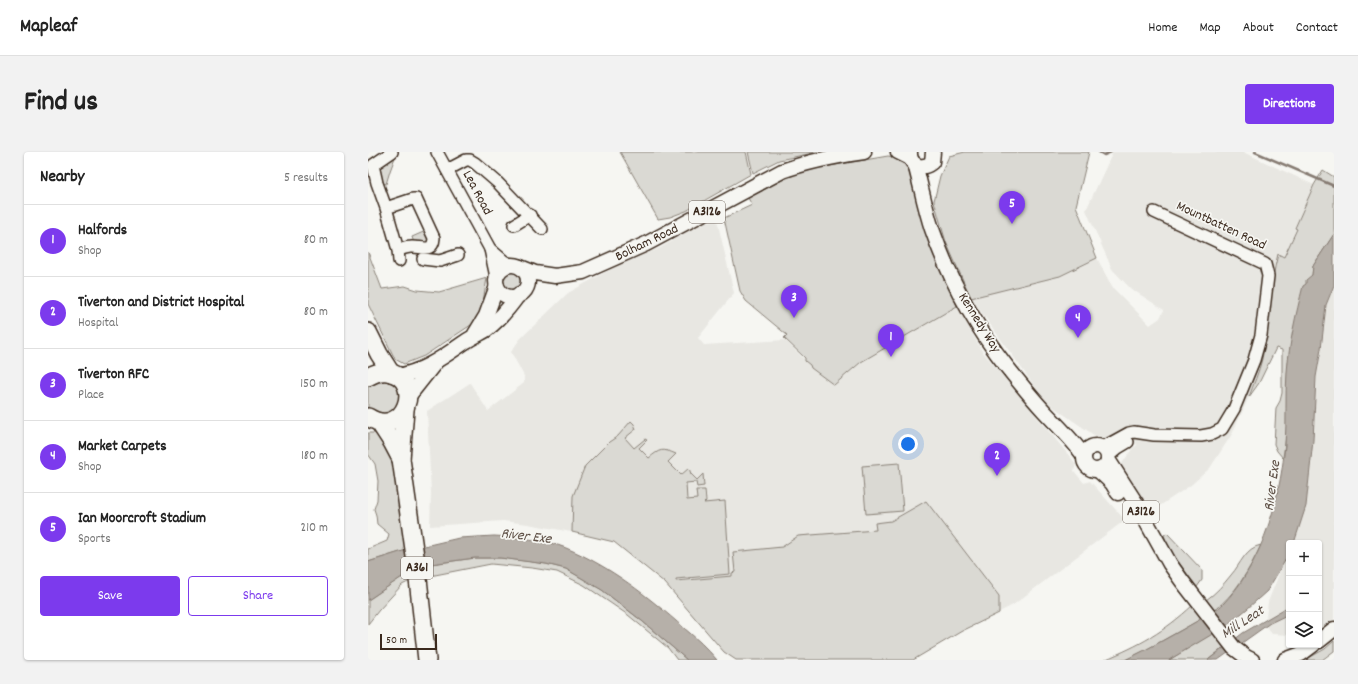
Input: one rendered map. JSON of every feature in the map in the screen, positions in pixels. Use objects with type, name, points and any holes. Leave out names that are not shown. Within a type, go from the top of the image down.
[{"type":"highway","points":[[368,332],[379,354],[394,374],[405,385],[407,403],[400,416],[394,420],[387,422],[372,420]]},
{"type":"highway","points":[[368,377],[384,372],[394,374]]},
{"type":"highway","name":"A361","points":[[407,403],[401,459],[428,660]]},
{"type":"highway","name":"A361","points":[[372,420],[392,442],[401,459]]},
{"type":"main road","name":"Bolham Road","points":[[516,266],[535,273],[555,276],[583,272],[646,244],[782,171],[832,157],[864,152]]},
{"type":"main road","points":[[898,152],[912,158],[922,167],[933,156]]},
{"type":"main road","name":"Kennedy Way","points":[[926,204],[933,156]]},
{"type":"main road","name":"Kennedy Way","points":[[912,158],[926,204],[928,216],[938,244],[958,290],[970,311],[1007,366],[1039,405],[1059,426],[1099,453],[1136,504],[1170,564]]},
{"type":"main road","points":[[394,374],[414,372],[435,363],[485,330],[502,315],[523,291],[527,278],[526,274],[516,266],[504,267],[498,273],[486,316],[474,336]]},
{"type":"main road","name":"Bolham Road","points":[[523,291],[534,284],[567,281],[577,277],[583,272]]},
{"type":"main road","points":[[496,282],[499,290],[506,296],[511,296],[523,291]]},
{"type":"main road","points":[[407,403],[435,363]]},
{"type":"main road","points":[[1098,470],[1105,467],[1099,453]]},
{"type":"main road","name":"A3126","points":[[1098,470],[1088,467],[1084,460],[1099,453]]},
{"type":"main road","name":"Kennedy Way","points":[[1098,470],[1112,483],[1140,527],[1234,648],[1252,660]]},
{"type":"main road","points":[[1322,639],[1334,629]]},
{"type":"main road","points":[[1285,660],[1302,654],[1309,648]]},
{"type":"street","points":[[392,152],[371,164],[386,208],[399,255],[413,246],[428,248]]},
{"type":"street","name":"Lea Road","points":[[437,152],[490,249],[496,282]]},
{"type":"street","points":[[447,170],[461,161],[470,160],[497,182],[530,215],[542,230]]},
{"type":"street","points":[[386,208],[416,199],[434,238],[434,242],[428,248],[427,260],[440,261],[458,255]]},
{"type":"street","name":"Mountbatten Road","points":[[1099,453],[1118,448],[1129,441],[1147,434],[1200,436],[1212,434],[1222,429],[1234,410],[1254,360],[1260,335],[1268,276],[1265,264],[1154,212]]},
{"type":"street","points":[[514,225],[530,215]]},
{"type":"street","name":"Lea Road","points":[[490,249],[504,261],[516,266]]},
{"type":"shaded area","points":[[397,152],[386,184],[381,183],[379,168],[382,163]]},
{"type":"shaded area","points":[[620,152],[746,152],[751,174],[686,211],[670,217],[658,219]]},
{"type":"shaded area","points":[[748,152],[818,152],[779,160],[753,173]]},
{"type":"shaded area","points":[[965,152],[1089,152],[1076,206],[1097,258],[1060,276],[971,298],[946,242],[934,201],[940,176],[949,156]]},
{"type":"shaded area","points":[[1113,152],[1243,152],[1314,185],[1295,228],[1297,229],[1284,257],[1278,254],[1262,359],[1249,397],[1232,434],[1210,468],[1191,485],[1149,513],[1121,465],[1132,449],[1137,445],[1123,430],[1101,440],[1046,402],[971,298],[1060,276],[1097,258],[1112,287],[1150,325],[1160,318],[1164,310],[1130,288],[1112,269],[1086,210]]},
{"type":"shaded area","points":[[888,156],[894,157],[907,166],[935,252],[957,306],[861,362],[834,385],[811,368],[805,361],[805,358],[784,338],[787,335],[746,301],[740,291],[724,218],[752,205],[748,198],[794,174],[812,169]]},
{"type":"shaded area","points":[[1323,170],[1334,177],[1334,234],[1313,266],[1312,276],[1306,285],[1283,458],[1277,451],[1274,444],[1276,408],[1282,393],[1282,350],[1276,348],[1259,383],[1249,397],[1258,374],[1265,346],[1273,280],[1278,254],[1284,257],[1297,229],[1295,228],[1314,185]]},
{"type":"shaded area","points":[[717,220],[734,293],[698,338],[704,345],[785,340],[810,365],[834,385],[861,362],[957,306],[982,351],[1076,464],[1074,471],[1084,483],[1090,481],[1125,520],[1013,605],[962,631],[913,660],[736,660],[724,652],[665,583],[614,542],[593,536],[503,521],[430,526],[431,493],[427,411],[470,383],[488,411],[524,383],[524,376],[511,352],[520,339],[568,293],[616,266],[660,248],[705,221]]},
{"type":"shaded area","points":[[428,230],[428,243],[414,243],[412,237]]},
{"type":"shaded area","points":[[1334,234],[1334,285],[1326,305],[1316,377],[1313,440],[1306,506],[1295,540],[1286,540],[1286,559],[1267,591],[1226,626],[1169,660],[1125,660],[1172,636],[1219,608],[1239,586],[1254,560],[1273,512],[1277,495],[1285,445],[1286,381],[1289,351],[1303,286],[1306,284],[1306,280],[1312,275],[1313,266]]},
{"type":"shaded area","points":[[368,252],[382,289],[405,286],[417,290],[439,292],[487,278],[483,302],[474,323],[424,356],[404,364],[395,359],[368,304]]},
{"type":"shaded area","points":[[511,269],[519,272],[522,280],[519,288],[511,291],[503,288],[500,280],[503,272]]},
{"type":"shaded area","points":[[1334,285],[1334,619],[1322,628],[1322,540],[1295,540],[1306,506],[1313,440],[1316,377],[1326,305]]},
{"type":"shaded area","points":[[392,379],[404,398],[390,416],[369,410],[368,385],[373,380]]},
{"type":"shaded area","points":[[631,421],[636,429],[625,438],[634,448],[645,439],[647,440],[639,448],[649,458],[659,451],[664,450],[676,454],[668,462],[681,475],[689,468],[691,474],[697,480],[703,474],[704,486],[697,487],[696,482],[686,483],[687,500],[697,499],[696,490],[705,490],[706,501],[704,503],[725,501],[730,574],[676,579],[676,581],[732,576],[732,573],[735,572],[733,552],[782,547],[798,536],[876,530],[875,523],[891,521],[926,501],[999,596],[999,613],[962,631],[913,660],[736,660],[724,652],[665,583],[614,542],[572,532],[573,496],[585,466],[609,442],[618,436]]},
{"type":"shaded area","points":[[368,433],[374,433],[379,436],[394,464],[407,550],[368,562],[368,549],[387,541],[389,534],[377,524],[374,509],[377,500],[378,481],[375,464],[368,454]]},
{"type":"shaded area","points":[[899,463],[903,511],[866,514],[862,466]]},
{"type":"shaded area","points":[[1167,533],[1202,570],[1202,580],[1197,587],[1169,549],[1164,535]]},
{"type":"shaded area","points":[[494,536],[521,538],[550,543],[582,555],[613,573],[643,594],[697,639],[717,660],[687,660],[642,621],[602,590],[566,569],[546,564],[500,558],[475,558],[431,564],[405,575],[368,600],[368,562],[403,551],[459,538]]},
{"type":"shaded area","points":[[1261,545],[1241,581],[1229,597],[1213,611],[1206,600],[1216,592],[1235,571],[1251,549]]},
{"type":"shaded area","points":[[475,558],[500,558],[525,561],[566,569],[602,590],[642,621],[687,660],[677,660],[668,648],[628,615],[584,585],[557,572],[532,568],[491,564],[410,581],[402,585],[368,624],[368,600],[405,575],[431,564]]},
{"type":"shaded area","points":[[1286,559],[1286,635],[1272,634],[1265,625],[1268,602]]},
{"type":"shaded area","points":[[1193,605],[1203,618],[1125,660],[1104,660],[1151,637],[1172,623]]},
{"type":"shaded area","points":[[1286,608],[1286,615],[1270,623],[1218,660],[1208,660],[1243,633]]},
{"type":"shaded area","points":[[1214,632],[1224,647],[1208,660],[1169,660]]},
{"type":"shaded area","points":[[1334,641],[1334,651],[1322,660],[1305,660],[1325,649]]},
{"type":"waterway","points":[[1099,152],[1104,155],[1111,152]]},
{"type":"waterway","points":[[1255,152],[1334,186]]},
{"type":"place","name":"Ian Moorcroft Stadium","points":[[1012,224]]},
{"type":"place","name":"Tiverton RFC","points":[[794,318]]},
{"type":"place","name":"Market Carpets","points":[[1078,338]]},
{"type":"place","name":"Halfords","points":[[891,357]]},
{"type":"place","name":"Tiverton and District Hospital","points":[[997,476]]},
{"type":"water label","name":"River Exe","points":[[1273,486]]},
{"type":"water label","name":"River Exe","points":[[526,537]]},
{"type":"water label","name":"Mill Leat","points":[[1243,623]]}]
